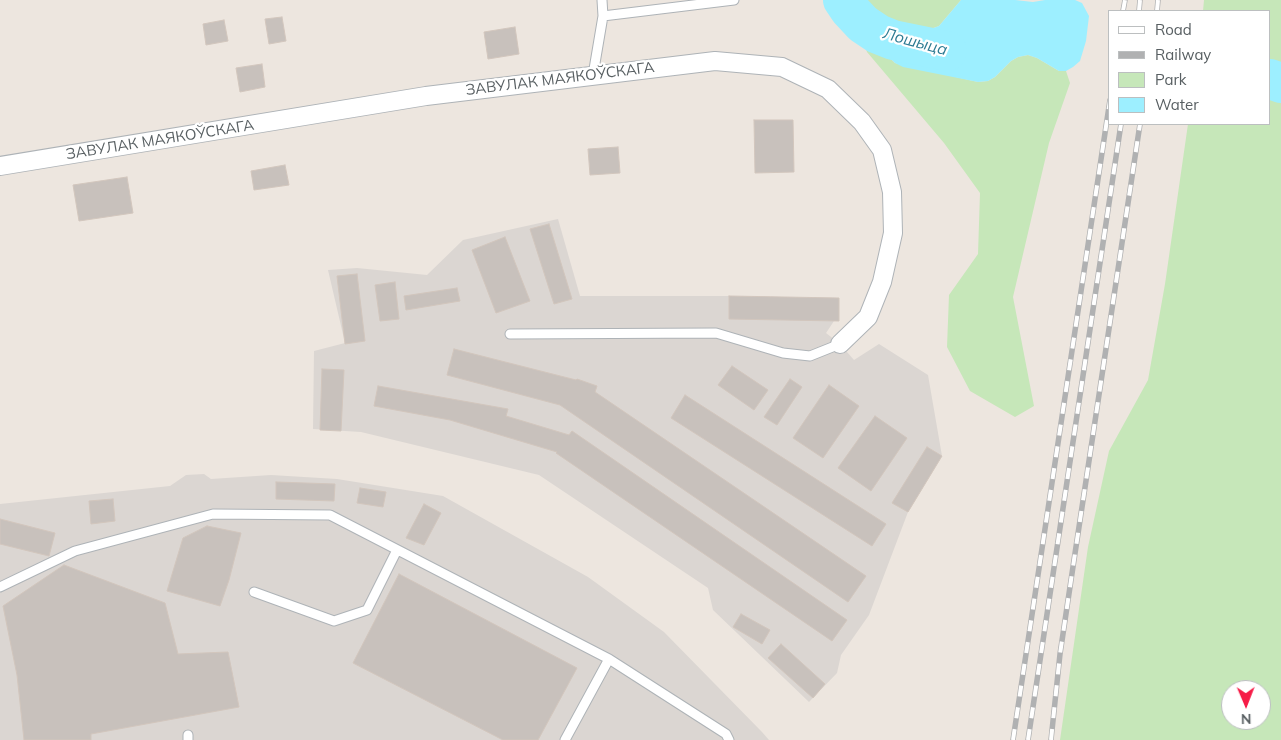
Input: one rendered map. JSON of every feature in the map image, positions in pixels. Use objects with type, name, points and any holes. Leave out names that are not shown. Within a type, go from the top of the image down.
[{"type":"street","name":"ЗАВУЛАК МАЯКОЎСКАГА","points":[[0,166],[426,96],[715,60],[782,67],[828,89],[862,122],[882,150],[892,192],[893,233],[882,282],[868,317],[840,344]]},
{"type":"lane","points":[[593,75],[603,16],[602,0]]},
{"type":"lane","points":[[603,16],[734,0]]},
{"type":"lane","points":[[510,334],[716,333],[783,352],[810,356],[840,344]]},
{"type":"lane","points":[[0,587],[75,551],[213,514],[330,515],[609,659],[726,734],[729,740]]},
{"type":"lane","points":[[254,592],[334,621],[367,610],[397,550]]},
{"type":"lane","points":[[565,740],[609,659]]},
{"type":"shaded area","points":[[558,219],[580,296],[839,298],[839,321],[834,321],[826,333],[840,344],[854,360],[879,344],[928,375],[942,456],[908,512],[869,615],[841,655],[837,673],[809,702],[713,610],[708,588],[539,475],[361,432],[313,429],[314,351],[345,343],[328,270],[357,268],[427,275],[463,240]]},
{"type":"shaded area","points":[[204,474],[211,479],[271,475],[337,479],[443,496],[588,577],[664,632],[769,740],[0,740],[0,504],[170,486],[186,475]]},
{"type":"green space","points":[[850,0],[961,0],[939,26],[928,30],[914,27],[893,40],[888,52],[890,58],[895,63],[978,82],[988,81],[995,77],[1011,61],[1028,55],[1059,71],[1066,71],[1070,83],[1049,143],[1013,297],[1034,406],[1015,417],[970,391],[947,347],[949,295],[978,254],[980,193],[944,143],[867,52]]},
{"type":"green space","points":[[1204,0],[1281,0],[1281,740],[1060,740],[1088,547],[1109,451],[1148,380],[1165,284],[1188,125],[1271,125],[1271,10],[1203,10]]},
{"type":"water","points":[[961,0],[1033,2],[1075,0],[1082,3],[1089,16],[1086,41],[1080,61],[1066,71],[1059,71],[1037,58],[1028,55],[1018,57],[1011,61],[995,77],[988,81],[978,82],[903,67],[890,58],[889,46],[893,40],[914,27],[928,30],[939,26]]},
{"type":"building","points":[[282,17],[286,41],[269,44],[265,19]]},
{"type":"building","points":[[224,20],[228,41],[206,45],[203,24]]},
{"type":"building","points":[[515,27],[519,54],[488,59],[484,32]]},
{"type":"building","points":[[262,64],[265,87],[240,92],[236,68]]},
{"type":"building","points":[[754,120],[793,120],[794,172],[755,173]]},
{"type":"building","points":[[618,147],[620,173],[590,175],[588,149]]},
{"type":"building","points":[[285,165],[289,185],[254,190],[251,171]]},
{"type":"building","points":[[127,177],[133,213],[79,221],[73,185]]},
{"type":"building","points":[[549,224],[572,299],[554,304],[530,229]]},
{"type":"building","points":[[505,237],[530,301],[496,313],[472,250]]},
{"type":"building","points":[[357,274],[365,341],[345,344],[337,276]]},
{"type":"building","points":[[395,282],[399,319],[380,321],[375,285]]},
{"type":"building","points":[[457,288],[460,301],[406,310],[404,296]]},
{"type":"building","points":[[729,296],[839,298],[839,321],[729,319]]},
{"type":"building","points":[[454,349],[577,379],[597,386],[595,392],[866,576],[848,602],[560,405],[447,375]]},
{"type":"building","points":[[732,366],[768,390],[754,410],[718,385]]},
{"type":"building","points":[[322,369],[344,370],[341,431],[320,430]]},
{"type":"building","points":[[790,379],[802,387],[777,425],[764,417]]},
{"type":"building","points":[[829,385],[859,406],[823,458],[793,438]]},
{"type":"building","points":[[378,386],[508,409],[506,416],[569,435],[572,431],[847,620],[832,641],[557,452],[450,420],[374,406]]},
{"type":"building","points":[[685,395],[886,524],[872,546],[671,418]]},
{"type":"building","points":[[875,416],[907,438],[871,491],[838,468]]},
{"type":"building","points":[[927,447],[942,456],[908,512],[892,503]]},
{"type":"building","points":[[276,482],[335,484],[334,501],[276,499]]},
{"type":"building","points":[[360,488],[386,492],[383,507],[357,503]]},
{"type":"building","points":[[113,499],[115,521],[91,524],[89,501]]},
{"type":"building","points":[[424,504],[441,513],[424,545],[406,538]]},
{"type":"building","points":[[0,519],[55,533],[49,556],[0,544]]},
{"type":"building","points":[[207,526],[241,533],[220,606],[167,591],[183,538]]},
{"type":"building","points":[[64,565],[165,603],[178,654],[228,652],[239,707],[91,734],[91,740],[24,740],[17,675],[3,606]]},
{"type":"building","points":[[399,574],[577,668],[538,740],[503,740],[353,663]]},
{"type":"building","points":[[741,614],[770,630],[762,644],[733,627]]},
{"type":"building","points":[[781,644],[825,684],[813,698],[768,658]]},
{"type":"waterway","name":"Лошыца","points":[[843,0],[863,24],[878,34],[893,40],[947,51]]},
{"type":"waterway","name":"Лошыца","points":[[1271,79],[1281,83]]},
{"type":"railway","points":[[1123,10],[1125,0]]},
{"type":"railway","points":[[1139,10],[1140,0]]},
{"type":"railway","points":[[1157,10],[1158,0]]},
{"type":"railway","points":[[1013,740],[1108,113]]},
{"type":"railway","points":[[1028,740],[1121,125]]},
{"type":"railway","points":[[1051,740],[1060,654],[1140,125]]}]
